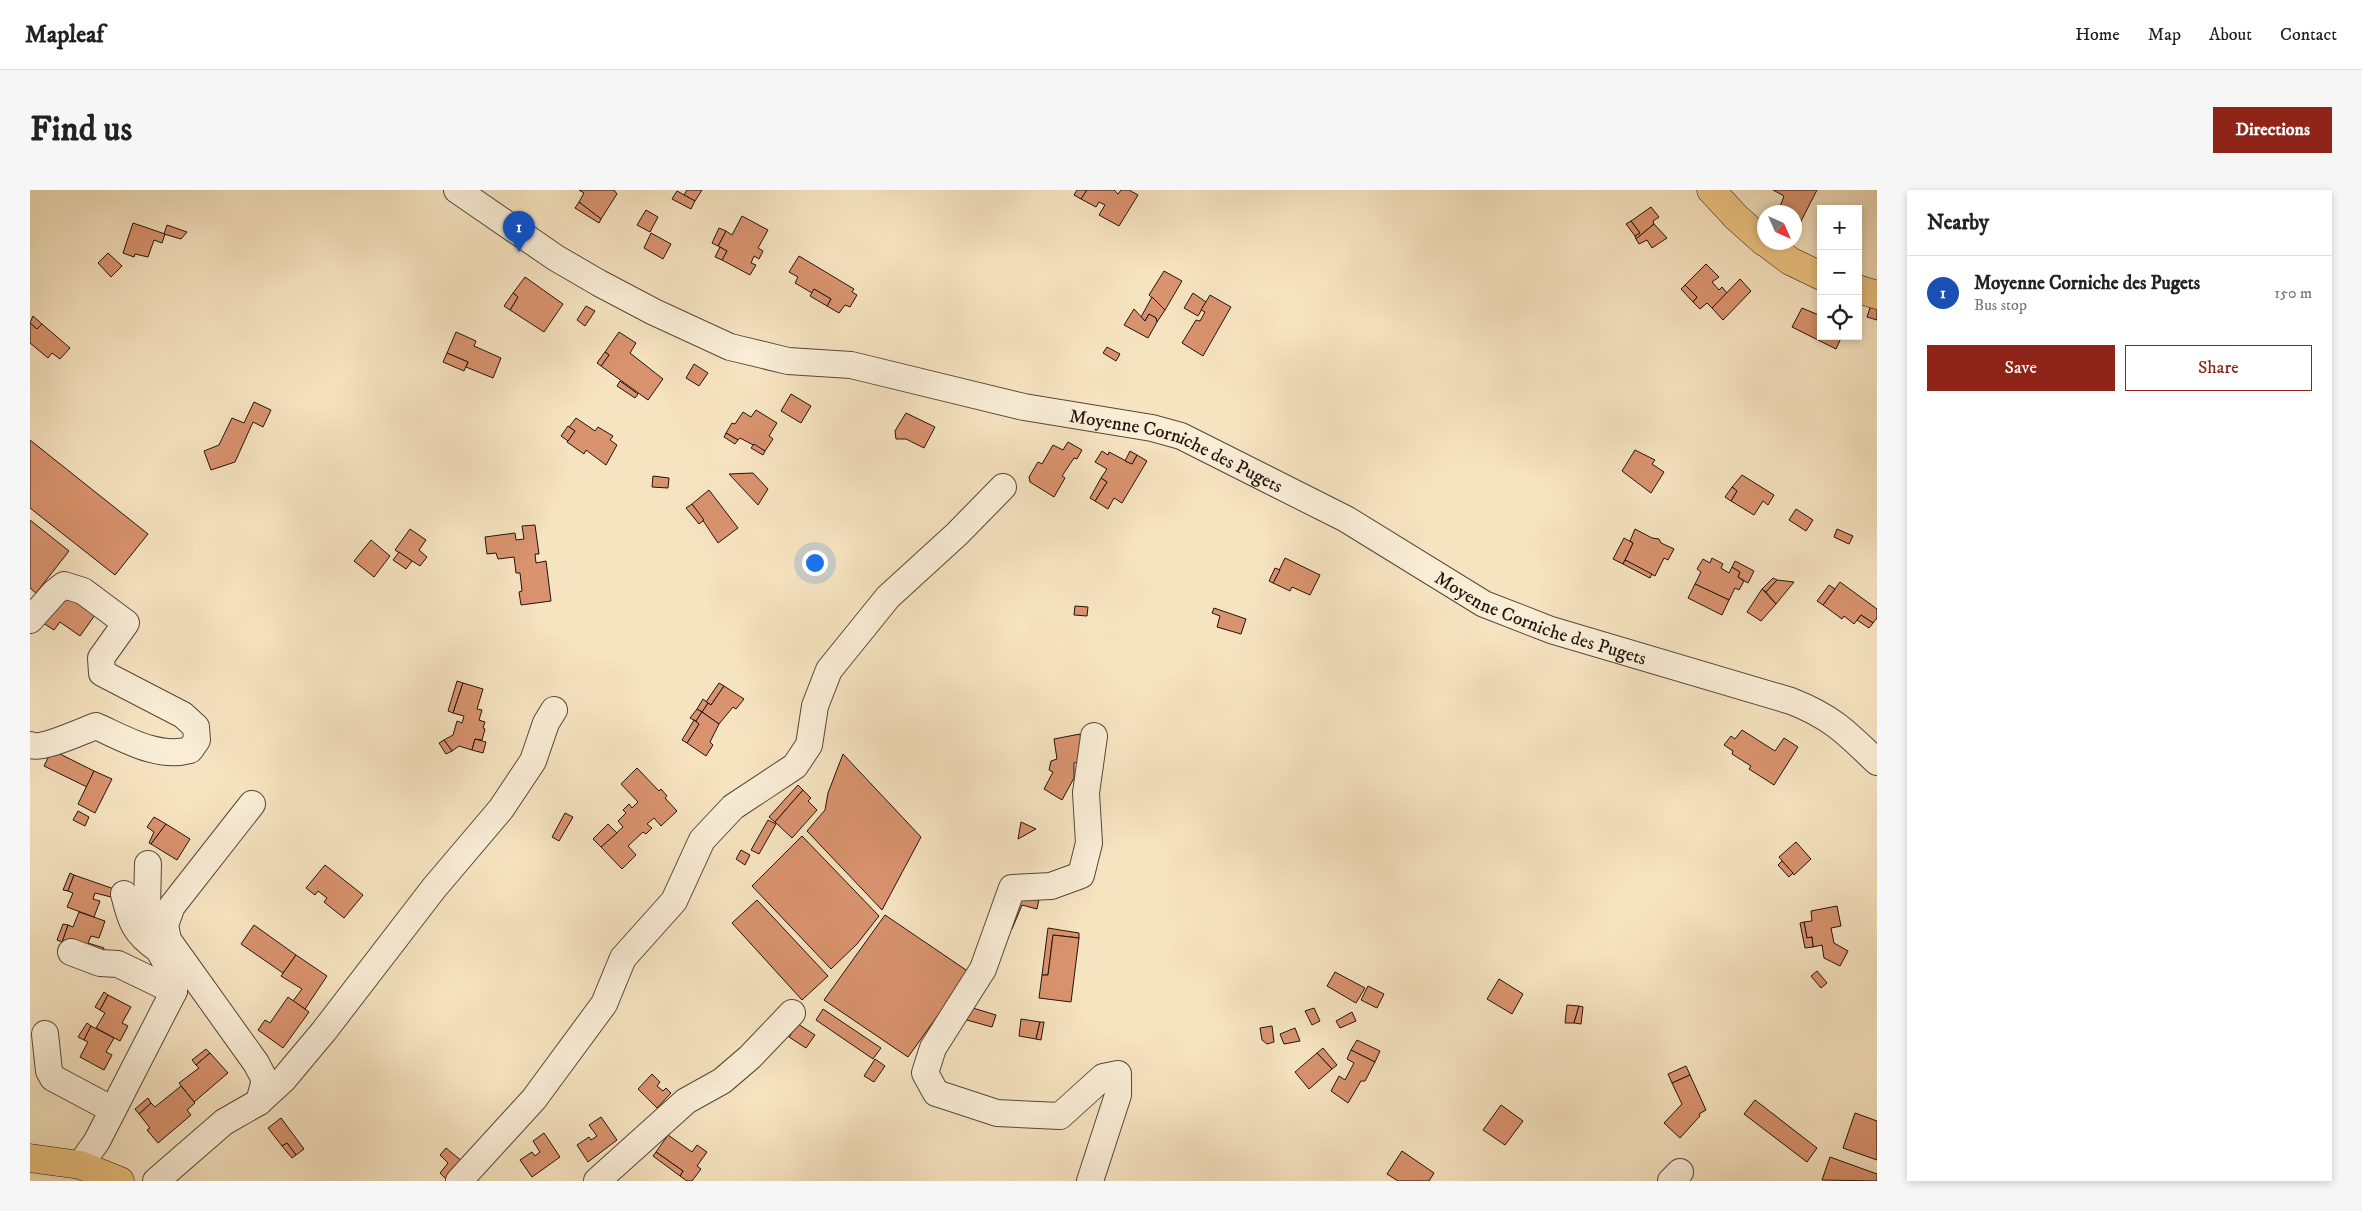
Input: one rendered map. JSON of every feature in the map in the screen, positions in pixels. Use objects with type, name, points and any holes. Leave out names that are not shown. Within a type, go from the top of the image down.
[{"type":"main road","points":[[1711,190],[1736,217],[1757,235]]},
{"type":"main road","points":[[1776,250],[1790,261],[1817,274]]},
{"type":"main road","points":[[1862,290],[1877,295]]},
{"type":"main road","points":[[30,1158],[100,1175]]},
{"type":"street","name":"Moyenne Corniche des Pugets","points":[[457,190],[556,258],[592,279],[654,312],[730,347],[788,361],[851,365],[1024,407],[1152,428],[1181,436],[1346,519],[1484,604],[1551,630],[1791,701],[1814,710],[1840,726],[1877,762]]},
{"type":"street","points":[[459,1181],[534,1099],[604,1004],[624,958],[674,902],[702,840],[733,807],[795,766],[809,745],[815,706],[829,670],[888,597],[957,534],[1002,487]]},
{"type":"street","points":[[30,620],[55,592],[64,585],[83,591],[126,623],[100,658],[102,673],[183,715],[196,727],[197,740],[190,750],[176,754],[146,748],[96,726],[34,747],[30,745]]},
{"type":"street","points":[[156,1181],[224,1122],[258,1102],[284,1080],[434,888],[501,809],[533,762],[546,723],[554,710]]},
{"type":"street","points":[[1090,1181],[1118,1095],[1118,1074],[1102,1077],[1060,1116],[997,1113],[936,1093],[925,1074],[933,1048],[983,969],[1012,888],[1051,886],[1081,875],[1089,843],[1086,793],[1094,736]]},
{"type":"street","points":[[252,804],[172,906],[165,926],[168,940],[256,1063],[265,1080],[258,1102]]},
{"type":"street","points":[[100,1175],[97,1141],[174,991],[173,976],[158,950],[147,907],[148,864]]},
{"type":"street","points":[[124,894],[132,923],[144,940],[158,950]]},
{"type":"street","points":[[71,952],[100,963],[118,964],[174,991]]},
{"type":"street","points":[[597,1181],[686,1101],[722,1081],[750,1057],[792,1013]]},
{"type":"street","points":[[45,1034],[49,1071],[53,1078],[113,1110]]},
{"type":"building","points":[[579,190],[614,190],[617,194],[601,219],[579,202],[584,193]]},
{"type":"building","points":[[687,190],[702,190],[695,201],[684,195]]},
{"type":"building","points":[[1077,190],[1087,190],[1081,199],[1074,195]]},
{"type":"building","points":[[1087,190],[1114,190],[1118,194],[1121,190],[1129,190],[1138,195],[1119,226],[1099,215],[1105,205],[1099,202],[1096,207],[1081,199]]},
{"type":"building","points":[[1773,190],[1817,190],[1802,219],[1802,205],[1781,205],[1784,196]]},
{"type":"building","points":[[677,191],[695,201],[691,209],[672,199]]},
{"type":"building","points":[[579,202],[601,219],[599,223],[575,208]]},
{"type":"building","points":[[1651,207],[1659,217],[1653,221],[1654,224],[1636,239],[1635,236],[1640,233],[1631,221]]},
{"type":"building","points":[[646,210],[658,217],[650,232],[637,225]]},
{"type":"building","points":[[742,216],[768,230],[758,248],[763,251],[759,259],[754,256],[751,263],[756,265],[750,275],[722,260],[727,251],[718,246],[726,231],[732,235]]},
{"type":"building","points":[[1631,221],[1640,233],[1635,236],[1626,224]]},
{"type":"building","points":[[133,223],[165,234],[162,243],[154,240],[148,257],[135,254],[134,257],[123,253]]},
{"type":"building","points":[[1654,224],[1667,238],[1652,248],[1647,240],[1639,244],[1636,239]]},
{"type":"building","points":[[167,225],[187,232],[181,239],[164,234]]},
{"type":"building","points":[[719,228],[726,231],[718,246],[712,243]]},
{"type":"building","points":[[651,233],[671,244],[663,259],[644,248]]},
{"type":"building","points":[[720,247],[727,251],[722,260],[715,257]]},
{"type":"building","points":[[108,253],[122,266],[111,277],[98,263]]},
{"type":"building","points":[[799,256],[854,289],[852,292],[857,295],[850,307],[845,305],[839,313],[827,306],[831,299],[814,289],[812,293],[795,283],[798,277],[789,272]]},
{"type":"building","points":[[1706,264],[1719,277],[1712,282],[1719,290],[1722,287],[1727,293],[1712,308],[1707,303],[1700,309],[1693,302],[1697,297],[1685,285]]},
{"type":"building","points":[[1164,271],[1182,281],[1165,310],[1149,295]]},
{"type":"building","points":[[525,277],[563,304],[544,332],[510,310],[518,297],[513,293]]},
{"type":"building","points":[[1740,279],[1751,291],[1723,320],[1712,308]]},
{"type":"building","points":[[1685,285],[1697,297],[1693,302],[1681,289]]},
{"type":"building","points":[[814,289],[831,299],[827,306],[810,296]]},
{"type":"building","points":[[513,293],[518,297],[510,310],[504,306]]},
{"type":"building","points":[[1193,293],[1206,302],[1198,316],[1184,308]]},
{"type":"building","points":[[1210,295],[1231,307],[1203,356],[1182,343],[1196,320],[1200,321],[1205,312],[1201,310]]},
{"type":"building","points":[[1152,297],[1165,310],[1157,322],[1156,318],[1149,314],[1145,321],[1141,317]]},
{"type":"building","points":[[1869,302],[1877,304],[1877,320],[1867,317],[1870,308]]},
{"type":"building","points":[[586,306],[595,311],[585,326],[577,320]]},
{"type":"building","points":[[1802,308],[1817,314],[1817,340],[1792,327]]},
{"type":"building","points":[[1134,309],[1145,321],[1149,314],[1156,318],[1157,322],[1148,338],[1124,325]]},
{"type":"building","points":[[33,316],[42,324],[37,329],[30,323]]},
{"type":"building","points":[[30,323],[37,329],[42,324],[70,348],[60,359],[52,353],[48,358],[30,343]]},
{"type":"building","points":[[456,332],[476,341],[474,346],[501,358],[493,378],[466,367],[468,362],[447,353]]},
{"type":"building","points":[[619,332],[636,343],[630,353],[663,379],[648,400],[601,366],[609,355],[605,352]]},
{"type":"building","points":[[1818,340],[1840,340],[1836,349]]},
{"type":"building","points":[[1107,347],[1120,354],[1116,361],[1103,353]]},
{"type":"building","points":[[605,352],[609,355],[601,366],[597,363]]},
{"type":"building","points":[[447,353],[468,362],[464,371],[443,362]]},
{"type":"building","points":[[694,364],[708,373],[699,386],[686,378]]},
{"type":"building","points":[[620,381],[638,394],[635,398],[617,386]]},
{"type":"building","points":[[791,394],[811,406],[801,423],[781,411]]},
{"type":"building","points":[[254,402],[271,410],[263,427],[253,422],[235,462],[211,470],[204,451],[219,445],[232,418],[244,423]]},
{"type":"building","points":[[756,410],[777,423],[769,436],[773,439],[765,451],[726,433],[732,423],[735,424],[743,412],[751,417]]},
{"type":"building","points":[[906,413],[935,427],[924,448],[906,439],[896,439],[895,431]]},
{"type":"building","points":[[576,418],[595,431],[598,427],[613,436],[610,440],[617,445],[606,465],[586,450],[584,454],[567,442],[575,431],[569,427]]},
{"type":"building","points":[[568,426],[575,431],[568,441],[561,436]]},
{"type":"building","points":[[726,433],[738,440],[735,444],[724,437]]},
{"type":"building","points":[[30,440],[148,534],[115,575],[30,508]]},
{"type":"building","points":[[1068,442],[1082,450],[1077,459],[1074,458],[1062,476],[1065,478],[1054,497],[1030,482],[1029,477],[1038,462],[1042,464],[1053,445],[1063,450]]},
{"type":"building","points":[[754,444],[765,451],[763,455],[751,448]]},
{"type":"building","points":[[1635,450],[1655,460],[1652,464],[1664,472],[1651,493],[1622,471]]},
{"type":"building","points":[[1102,451],[1108,455],[1109,452],[1132,464],[1137,455],[1147,461],[1122,503],[1114,498],[1108,509],[1095,501],[1107,482],[1101,478],[1107,469],[1095,462]]},
{"type":"building","points":[[1130,451],[1137,455],[1132,464],[1125,461]]},
{"type":"building","points":[[753,473],[768,489],[758,505],[729,474]]},
{"type":"building","points":[[1742,475],[1774,495],[1768,505],[1763,501],[1754,515],[1731,501],[1737,491],[1732,487]]},
{"type":"building","points":[[653,476],[669,478],[668,488],[652,487]]},
{"type":"building","points":[[1101,478],[1107,482],[1095,501],[1090,498]]},
{"type":"building","points":[[1732,487],[1737,491],[1731,501],[1725,497]]},
{"type":"building","points":[[709,490],[738,528],[718,543],[692,504]]},
{"type":"building","points":[[692,504],[704,520],[699,524],[686,508]]},
{"type":"building","points":[[1796,509],[1813,520],[1806,531],[1789,520]]},
{"type":"building","points":[[30,520],[69,551],[36,593],[30,588]]},
{"type":"building","points":[[535,525],[539,554],[535,554],[536,563],[546,561],[551,601],[521,605],[519,592],[522,591],[520,573],[516,573],[514,557],[498,559],[496,553],[487,554],[485,537],[515,533],[516,540],[524,539],[522,526]]},
{"type":"building","points":[[410,529],[426,540],[419,550],[427,557],[420,566],[395,550]]},
{"type":"building","points":[[1635,529],[1652,538],[1659,539],[1661,543],[1674,549],[1668,560],[1664,558],[1655,576],[1625,560],[1633,543],[1630,541]]},
{"type":"building","points":[[1837,529],[1853,536],[1849,544],[1834,537]]},
{"type":"building","points":[[1624,538],[1633,543],[1623,564],[1613,559]]},
{"type":"building","points":[[371,540],[390,556],[374,577],[354,561]]},
{"type":"building","points":[[399,552],[412,561],[406,569],[393,560]]},
{"type":"building","points":[[1285,558],[1320,575],[1310,595],[1292,587],[1290,591],[1273,583]]},
{"type":"building","points":[[1712,558],[1723,564],[1721,568],[1729,573],[1732,567],[1740,572],[1738,577],[1744,581],[1739,590],[1735,588],[1729,600],[1695,584],[1701,572],[1697,569],[1703,559],[1710,563]]},
{"type":"building","points":[[1625,560],[1652,574],[1650,578],[1623,564]]},
{"type":"building","points":[[1735,561],[1754,571],[1748,583],[1738,577],[1740,572],[1732,567]]},
{"type":"building","points":[[1275,568],[1280,570],[1273,583],[1269,581]]},
{"type":"building","points":[[1773,578],[1777,580],[1766,592],[1762,589]]},
{"type":"building","points":[[1777,580],[1794,582],[1776,604],[1766,592]]},
{"type":"building","points":[[1840,582],[1877,609],[1877,618],[1873,623],[1861,615],[1854,624],[1844,616],[1842,619],[1823,605]]},
{"type":"building","points":[[1695,584],[1729,600],[1722,615],[1688,598]]},
{"type":"building","points":[[1829,585],[1835,589],[1823,605],[1817,601]]},
{"type":"building","points":[[1762,589],[1776,604],[1761,621],[1747,612]]},
{"type":"building","points":[[64,593],[95,615],[80,636],[60,622],[54,630],[43,623]]},
{"type":"building","points":[[1075,606],[1088,607],[1087,616],[1074,615]]},
{"type":"building","points":[[1214,608],[1246,619],[1241,634],[1217,627],[1220,616],[1212,613]]},
{"type":"building","points":[[1861,615],[1873,623],[1869,628],[1857,620]]},
{"type":"building","points":[[457,681],[463,683],[453,713],[448,711]]},
{"type":"building","points":[[463,683],[483,689],[477,709],[482,710],[479,720],[485,722],[483,728],[485,729],[482,740],[475,739],[472,750],[459,746],[452,751],[444,740],[453,735],[457,721],[462,723],[464,716],[453,713]]},
{"type":"building","points":[[719,683],[724,686],[711,705],[706,702]]},
{"type":"building","points":[[724,686],[744,699],[736,709],[733,707],[719,724],[702,712],[708,703],[711,705]]},
{"type":"building","points":[[703,699],[708,703],[702,712],[697,709]]},
{"type":"building","points":[[697,709],[702,712],[696,721],[690,718]]},
{"type":"building","points":[[702,712],[719,724],[710,742],[713,745],[706,756],[687,743],[699,724],[696,721]]},
{"type":"building","points":[[694,720],[699,724],[687,743],[682,740]]},
{"type":"building","points":[[1742,730],[1775,751],[1784,738],[1798,747],[1774,785],[1749,769],[1751,766],[1732,754],[1733,751],[1724,745],[1731,736],[1735,739]]},
{"type":"building","points":[[1080,734],[1084,761],[1074,763],[1074,778],[1062,800],[1044,789],[1053,772],[1049,770],[1051,761],[1057,759],[1054,739]]},
{"type":"building","points":[[475,739],[486,742],[483,753],[472,750]]},
{"type":"building","points":[[444,740],[452,751],[446,754],[439,743]]},
{"type":"building","points":[[52,750],[94,771],[87,787],[44,766]]},
{"type":"building","points":[[843,754],[921,837],[882,910],[807,831],[825,810],[828,793]]},
{"type":"building","points":[[637,768],[659,791],[661,789],[667,796],[665,798],[677,811],[661,826],[654,818],[647,824],[652,828],[646,834],[643,832],[628,846],[636,855],[622,869],[601,847],[623,827],[618,821],[626,813],[623,810],[629,804],[632,808],[638,802],[621,784]]},
{"type":"building","points":[[94,771],[112,779],[95,813],[78,804]]},
{"type":"building","points":[[798,785],[803,790],[775,822],[769,817]]},
{"type":"building","points":[[803,790],[811,798],[808,801],[817,810],[792,838],[775,822]]},
{"type":"building","points":[[78,811],[89,817],[85,826],[73,820]]},
{"type":"building","points":[[565,813],[573,817],[559,841],[552,837]]},
{"type":"building","points":[[154,817],[166,824],[151,844],[149,843],[154,832],[147,827]]},
{"type":"building","points":[[768,820],[776,824],[759,854],[751,850]]},
{"type":"building","points":[[1021,822],[1036,829],[1018,839]]},
{"type":"building","points":[[166,824],[190,839],[177,860],[151,844]]},
{"type":"building","points":[[608,824],[617,833],[601,847],[593,839]]},
{"type":"building","points":[[802,836],[879,916],[857,944],[831,969],[752,886]]},
{"type":"building","points":[[1796,842],[1811,859],[1794,875],[1779,857]]},
{"type":"building","points":[[741,850],[750,855],[745,865],[736,859]]},
{"type":"building","points":[[1782,861],[1793,873],[1789,877],[1778,865]]},
{"type":"building","points":[[325,865],[363,895],[344,918],[324,902],[327,898],[318,891],[315,895],[306,888]]},
{"type":"building","points":[[70,873],[74,875],[68,891],[63,890]]},
{"type":"building","points":[[74,875],[114,889],[111,897],[95,893],[93,899],[100,901],[94,917],[67,907],[73,893],[68,891]]},
{"type":"building","points":[[1020,895],[1039,899],[1037,909],[1022,905],[1012,929],[1002,925]]},
{"type":"building","points":[[757,900],[828,976],[802,1000],[732,923]]},
{"type":"building","points":[[1837,906],[1841,926],[1831,928],[1834,943],[1848,951],[1840,966],[1824,958],[1822,945],[1813,947],[1812,937],[1807,938],[1804,922],[1812,921],[1811,911]]},
{"type":"building","points":[[79,912],[105,921],[99,938],[91,936],[88,943],[104,948],[102,956],[62,942],[68,925],[73,927]]},
{"type":"building","points":[[885,915],[969,972],[908,1057],[824,1000]]},
{"type":"building","points":[[1804,922],[1807,938],[1812,937],[1813,947],[1805,948],[1800,923]]},
{"type":"building","points":[[63,924],[68,925],[62,942],[57,940]]},
{"type":"building","points":[[254,925],[296,955],[283,973],[241,944]]},
{"type":"building","points":[[1048,928],[1079,933],[1079,938],[1053,935],[1048,975],[1042,975]]},
{"type":"building","points":[[1053,935],[1079,938],[1071,1002],[1039,998],[1042,975],[1048,975]]},
{"type":"building","points":[[296,955],[327,976],[305,1009],[293,1001],[302,989],[281,976]]},
{"type":"building","points":[[1817,971],[1827,983],[1821,988],[1811,976]]},
{"type":"building","points":[[1335,972],[1365,988],[1356,1003],[1327,986]]},
{"type":"building","points":[[1499,979],[1523,994],[1512,1014],[1487,999]]},
{"type":"building","points":[[1368,986],[1384,994],[1377,1008],[1361,1000]]},
{"type":"building","points":[[104,992],[108,995],[100,1010],[95,1007]]},
{"type":"building","points":[[108,995],[131,1007],[122,1023],[128,1026],[120,1041],[96,1028],[105,1013],[100,1010]]},
{"type":"building","points":[[288,997],[309,1012],[283,1048],[258,1030],[265,1020],[270,1023]]},
{"type":"building","points":[[963,1005],[996,1015],[992,1027],[956,1017]]},
{"type":"building","points":[[1567,1005],[1579,1006],[1574,1023],[1565,1023]]},
{"type":"building","points":[[1579,1006],[1583,1007],[1581,1024],[1574,1023]]},
{"type":"building","points":[[1314,1008],[1320,1021],[1312,1025],[1305,1011]]},
{"type":"building","points":[[823,1009],[881,1048],[873,1059],[816,1020]]},
{"type":"building","points":[[1352,1012],[1356,1021],[1340,1028],[1336,1021]]},
{"type":"building","points":[[1021,1019],[1040,1022],[1036,1039],[1019,1036]]},
{"type":"building","points":[[1040,1022],[1044,1022],[1041,1040],[1036,1039]]},
{"type":"building","points":[[87,1023],[91,1026],[84,1040],[78,1037]]},
{"type":"building","points":[[798,1024],[815,1035],[806,1048],[789,1037]]},
{"type":"building","points":[[91,1026],[114,1038],[106,1052],[112,1055],[104,1070],[80,1057],[88,1042],[84,1040]]},
{"type":"building","points":[[1272,1026],[1274,1042],[1267,1044],[1262,1040],[1260,1028]]},
{"type":"building","points":[[1295,1028],[1300,1041],[1284,1044],[1280,1034]]},
{"type":"building","points":[[1357,1040],[1380,1051],[1375,1062],[1351,1050]]},
{"type":"building","points":[[1323,1048],[1337,1065],[1332,1069],[1317,1053]]},
{"type":"building","points":[[206,1049],[210,1053],[196,1065],[192,1060]]},
{"type":"building","points":[[1351,1050],[1375,1062],[1365,1081],[1361,1081],[1348,1103],[1331,1091],[1339,1076],[1345,1080],[1354,1063],[1347,1059]]},
{"type":"building","points":[[210,1053],[228,1073],[194,1102],[179,1083],[199,1068],[196,1065]]},
{"type":"building","points":[[1317,1053],[1332,1069],[1309,1089],[1295,1072]]},
{"type":"building","points":[[875,1059],[885,1066],[874,1082],[864,1076]]},
{"type":"building","points":[[1686,1066],[1690,1075],[1672,1083],[1668,1074]]},
{"type":"building","points":[[652,1074],[660,1082],[657,1086],[663,1091],[666,1088],[671,1093],[657,1108],[638,1089]]},
{"type":"building","points":[[1690,1075],[1706,1110],[1699,1114],[1700,1116],[1680,1138],[1664,1123],[1682,1104],[1672,1083]]},
{"type":"building","points":[[181,1086],[195,1103],[187,1110],[191,1115],[158,1143],[147,1130],[150,1128],[139,1114],[151,1103],[155,1107]]},
{"type":"building","points":[[148,1098],[151,1103],[139,1114],[135,1109]]},
{"type":"building","points":[[1755,1100],[1817,1148],[1807,1162],[1744,1114]]},
{"type":"building","points":[[1501,1105],[1523,1121],[1505,1145],[1483,1130]]},
{"type":"building","points":[[1855,1113],[1877,1121],[1877,1160],[1843,1148]]},
{"type":"building","points":[[601,1117],[617,1140],[588,1162],[577,1145],[589,1137],[591,1140],[597,1136],[589,1125]]},
{"type":"building","points":[[281,1118],[304,1149],[296,1155],[287,1143],[282,1146],[268,1128]]},
{"type":"building","points":[[544,1133],[560,1157],[532,1177],[520,1160],[532,1152],[535,1156],[540,1152],[533,1141]]},
{"type":"building","points":[[668,1135],[692,1152],[697,1145],[707,1152],[697,1166],[701,1169],[692,1181],[687,1181],[680,1176],[683,1171],[656,1152]]},
{"type":"building","points":[[287,1143],[296,1155],[292,1158],[282,1146]]},
{"type":"building","points":[[446,1148],[463,1162],[448,1181],[440,1173],[448,1163],[440,1155]]},
{"type":"building","points":[[1402,1151],[1434,1173],[1429,1181],[1398,1181],[1387,1174]]},
{"type":"building","points":[[656,1152],[683,1171],[680,1176],[653,1156]]},
{"type":"building","points":[[1830,1157],[1877,1174],[1877,1181],[1822,1180]]},
{"type":"place","name":"Moyenne Corniche des Pugets","points":[[519,252]]}]
